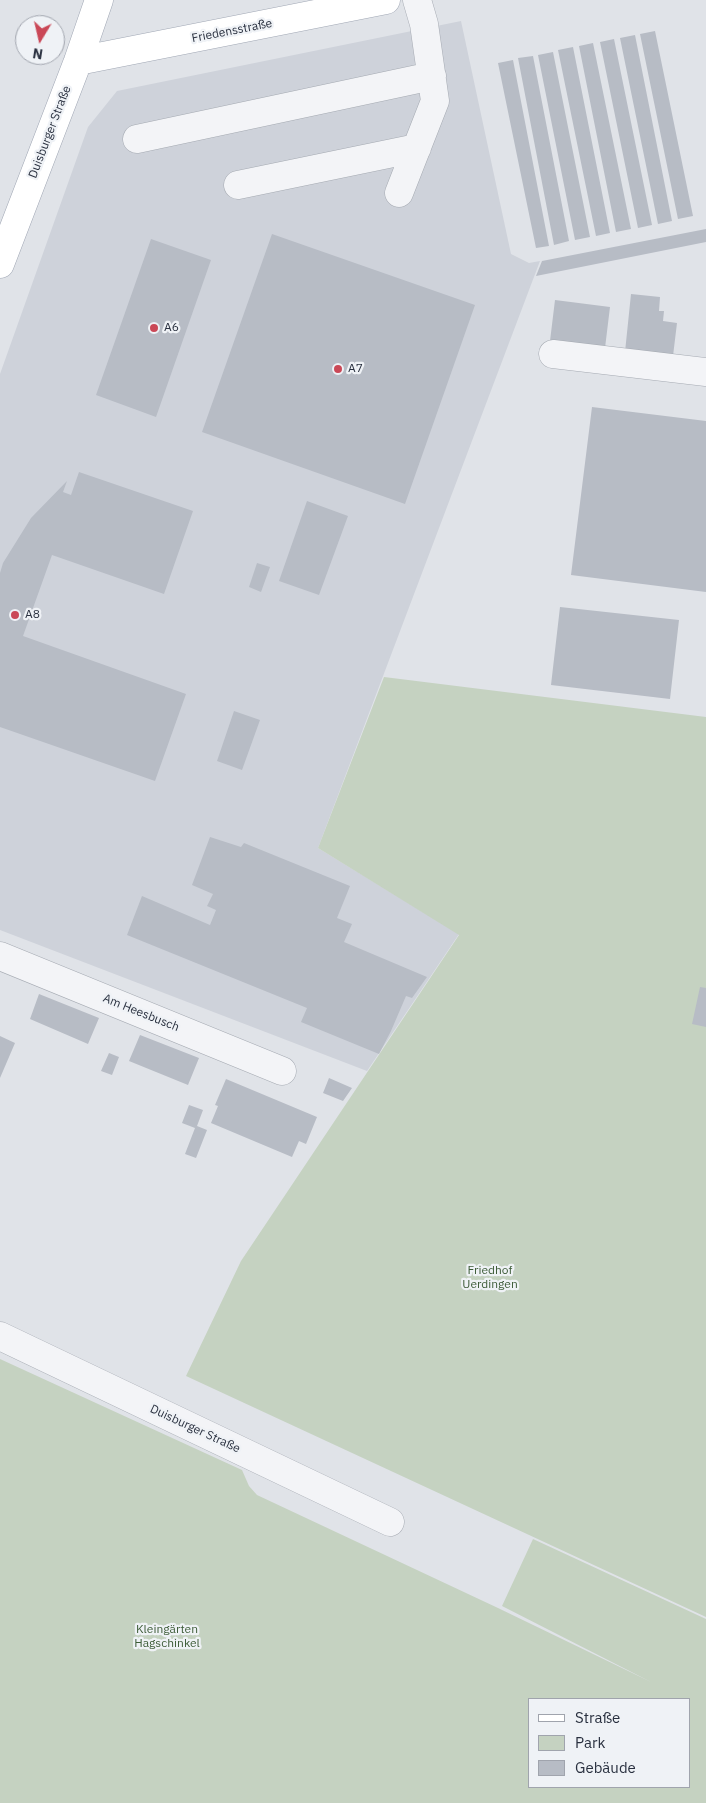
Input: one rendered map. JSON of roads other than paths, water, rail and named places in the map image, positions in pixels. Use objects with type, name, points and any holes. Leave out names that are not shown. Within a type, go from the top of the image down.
[{"type":"main road","name":"Duisburger Straße","points":[[0,264],[78,61],[99,0]]},
{"type":"main road","name":"Friedensstraße","points":[[78,61],[386,0]]},
{"type":"street","points":[[400,193],[435,100],[424,24],[417,0]]},
{"type":"street","points":[[137,139],[432,76]]},
{"type":"street","points":[[238,186],[417,148]]},
{"type":"street","points":[[553,354],[706,372]]},
{"type":"street","name":"Am Heesbusch","points":[[0,956],[282,1071]]},
{"type":"street","name":"Duisburger Straße","points":[[0,1336],[390,1522]]},
{"type":"place","name":"A6","points":[[154,328]]},
{"type":"place","name":"A7","points":[[338,369]]},
{"type":"place","name":"A8","points":[[15,615]]},
{"type":"park label","name":"Friedhof Uerdingen","points":[[490,1278]]},
{"type":"park label","name":"Kleingärten Hagschinkel","points":[[167,1637]]}]
